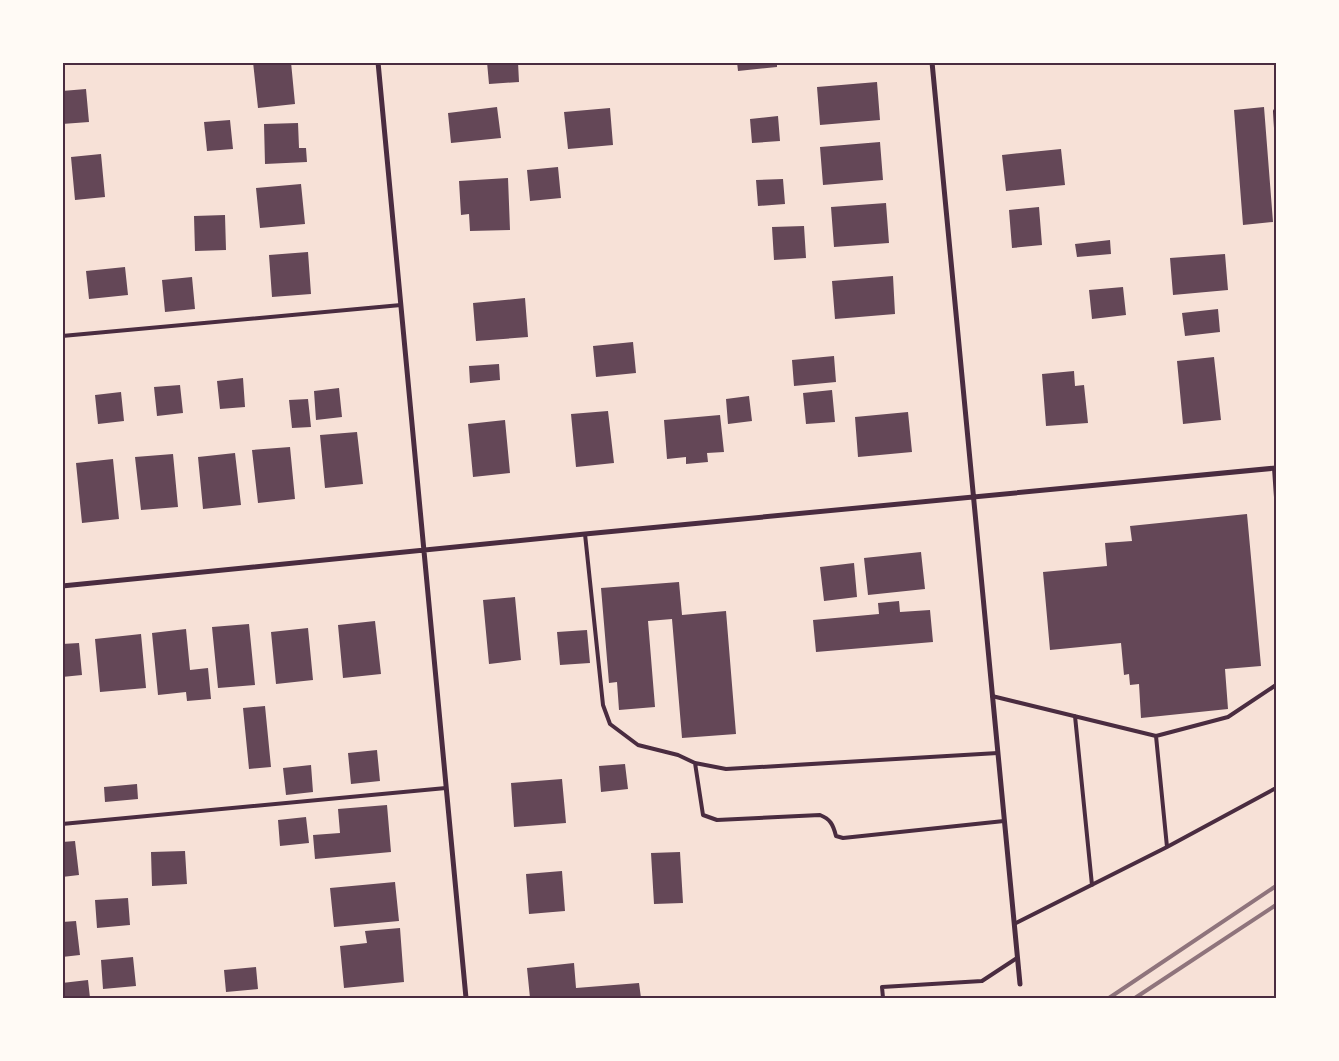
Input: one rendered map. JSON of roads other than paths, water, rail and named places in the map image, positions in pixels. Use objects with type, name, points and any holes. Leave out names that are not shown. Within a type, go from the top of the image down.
[{"type":"street","points":[[378,62],[466,998]]},
{"type":"street","points":[[932,62],[1020,984]]},
{"type":"street","points":[[62,586],[1275,468]]},
{"type":"lane","points":[[1276,111],[1276,128]]},
{"type":"lane","points":[[62,336],[401,305]]},
{"type":"lane","points":[[1275,468],[1276,497]]},
{"type":"lane","points":[[585,534],[602,706],[610,724],[638,745],[678,755],[695,763],[726,769],[998,753]]},
{"type":"lane","points":[[992,696],[1156,736],[1228,716],[1276,685]]},
{"type":"lane","points":[[1075,716],[1092,885]]},
{"type":"lane","points":[[1156,736],[1166,848]]},
{"type":"lane","points":[[695,763],[703,815],[717,820],[820,815],[828,818],[833,825],[836,836],[843,838],[1004,821]]},
{"type":"lane","points":[[62,824],[446,788]]},
{"type":"lane","points":[[1014,924],[1166,848],[1276,788]]},
{"type":"lane","points":[[883,998],[882,987],[982,981],[1017,958]]},
{"type":"railway","points":[[1109,998],[1276,886]]},
{"type":"railway","points":[[1135,998],[1276,905]]}]
